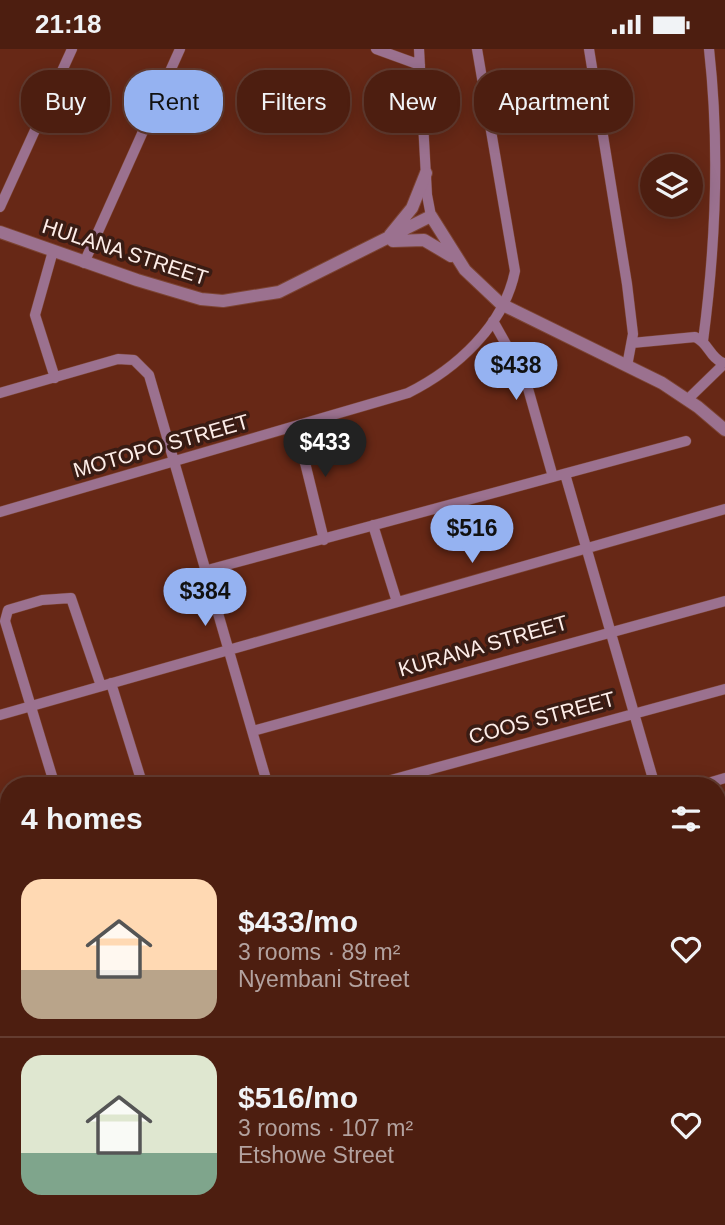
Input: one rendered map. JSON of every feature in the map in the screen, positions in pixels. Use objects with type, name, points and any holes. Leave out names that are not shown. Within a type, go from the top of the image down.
[{"type":"street","points":[[0,207],[72,49]]},
{"type":"street","points":[[84,263],[180,49]]},
{"type":"street","points":[[376,49],[420,65]]},
{"type":"street","points":[[419,49],[431,216],[457,260]]},
{"type":"street","name":"MOTOPO STREET","points":[[0,512],[176,463],[402,395],[428,383],[467,355],[493,321],[513,280],[514,257],[477,49]]},
{"type":"street","points":[[589,49],[627,284],[632,344],[627,366]]},
{"type":"street","points":[[688,399],[724,363],[715,359],[703,341],[721,169],[709,49]]},
{"type":"street","points":[[384,241],[412,208],[426,173]]},
{"type":"street","name":"HULANA STREET","points":[[0,232],[84,263],[188,296],[223,301],[279,292],[431,216]]},
{"type":"street","points":[[384,241],[424,240],[457,260],[501,304],[688,399],[725,430]]},
{"type":"street","points":[[53,251],[34,315],[55,377]]},
{"type":"street","points":[[493,321],[524,378],[553,477]]},
{"type":"street","points":[[632,344],[684,336],[703,341]]},
{"type":"street","points":[[0,393],[118,359],[141,364],[149,375],[266,777]]},
{"type":"street","points":[[296,426],[324,540]]},
{"type":"street","points":[[204,571],[686,441]]},
{"type":"street","points":[[565,474],[652,777]]},
{"type":"street","points":[[0,715],[725,509]]},
{"type":"street","points":[[373,526],[397,602]]},
{"type":"street","points":[[52,777],[5,621],[6,613],[11,608],[65,596],[71,598],[140,777]]},
{"type":"street","name":"KURANA STREET","points":[[253,731],[725,601]]},
{"type":"street","name":"COOS STREET","points":[[402,777],[725,689]]}]
